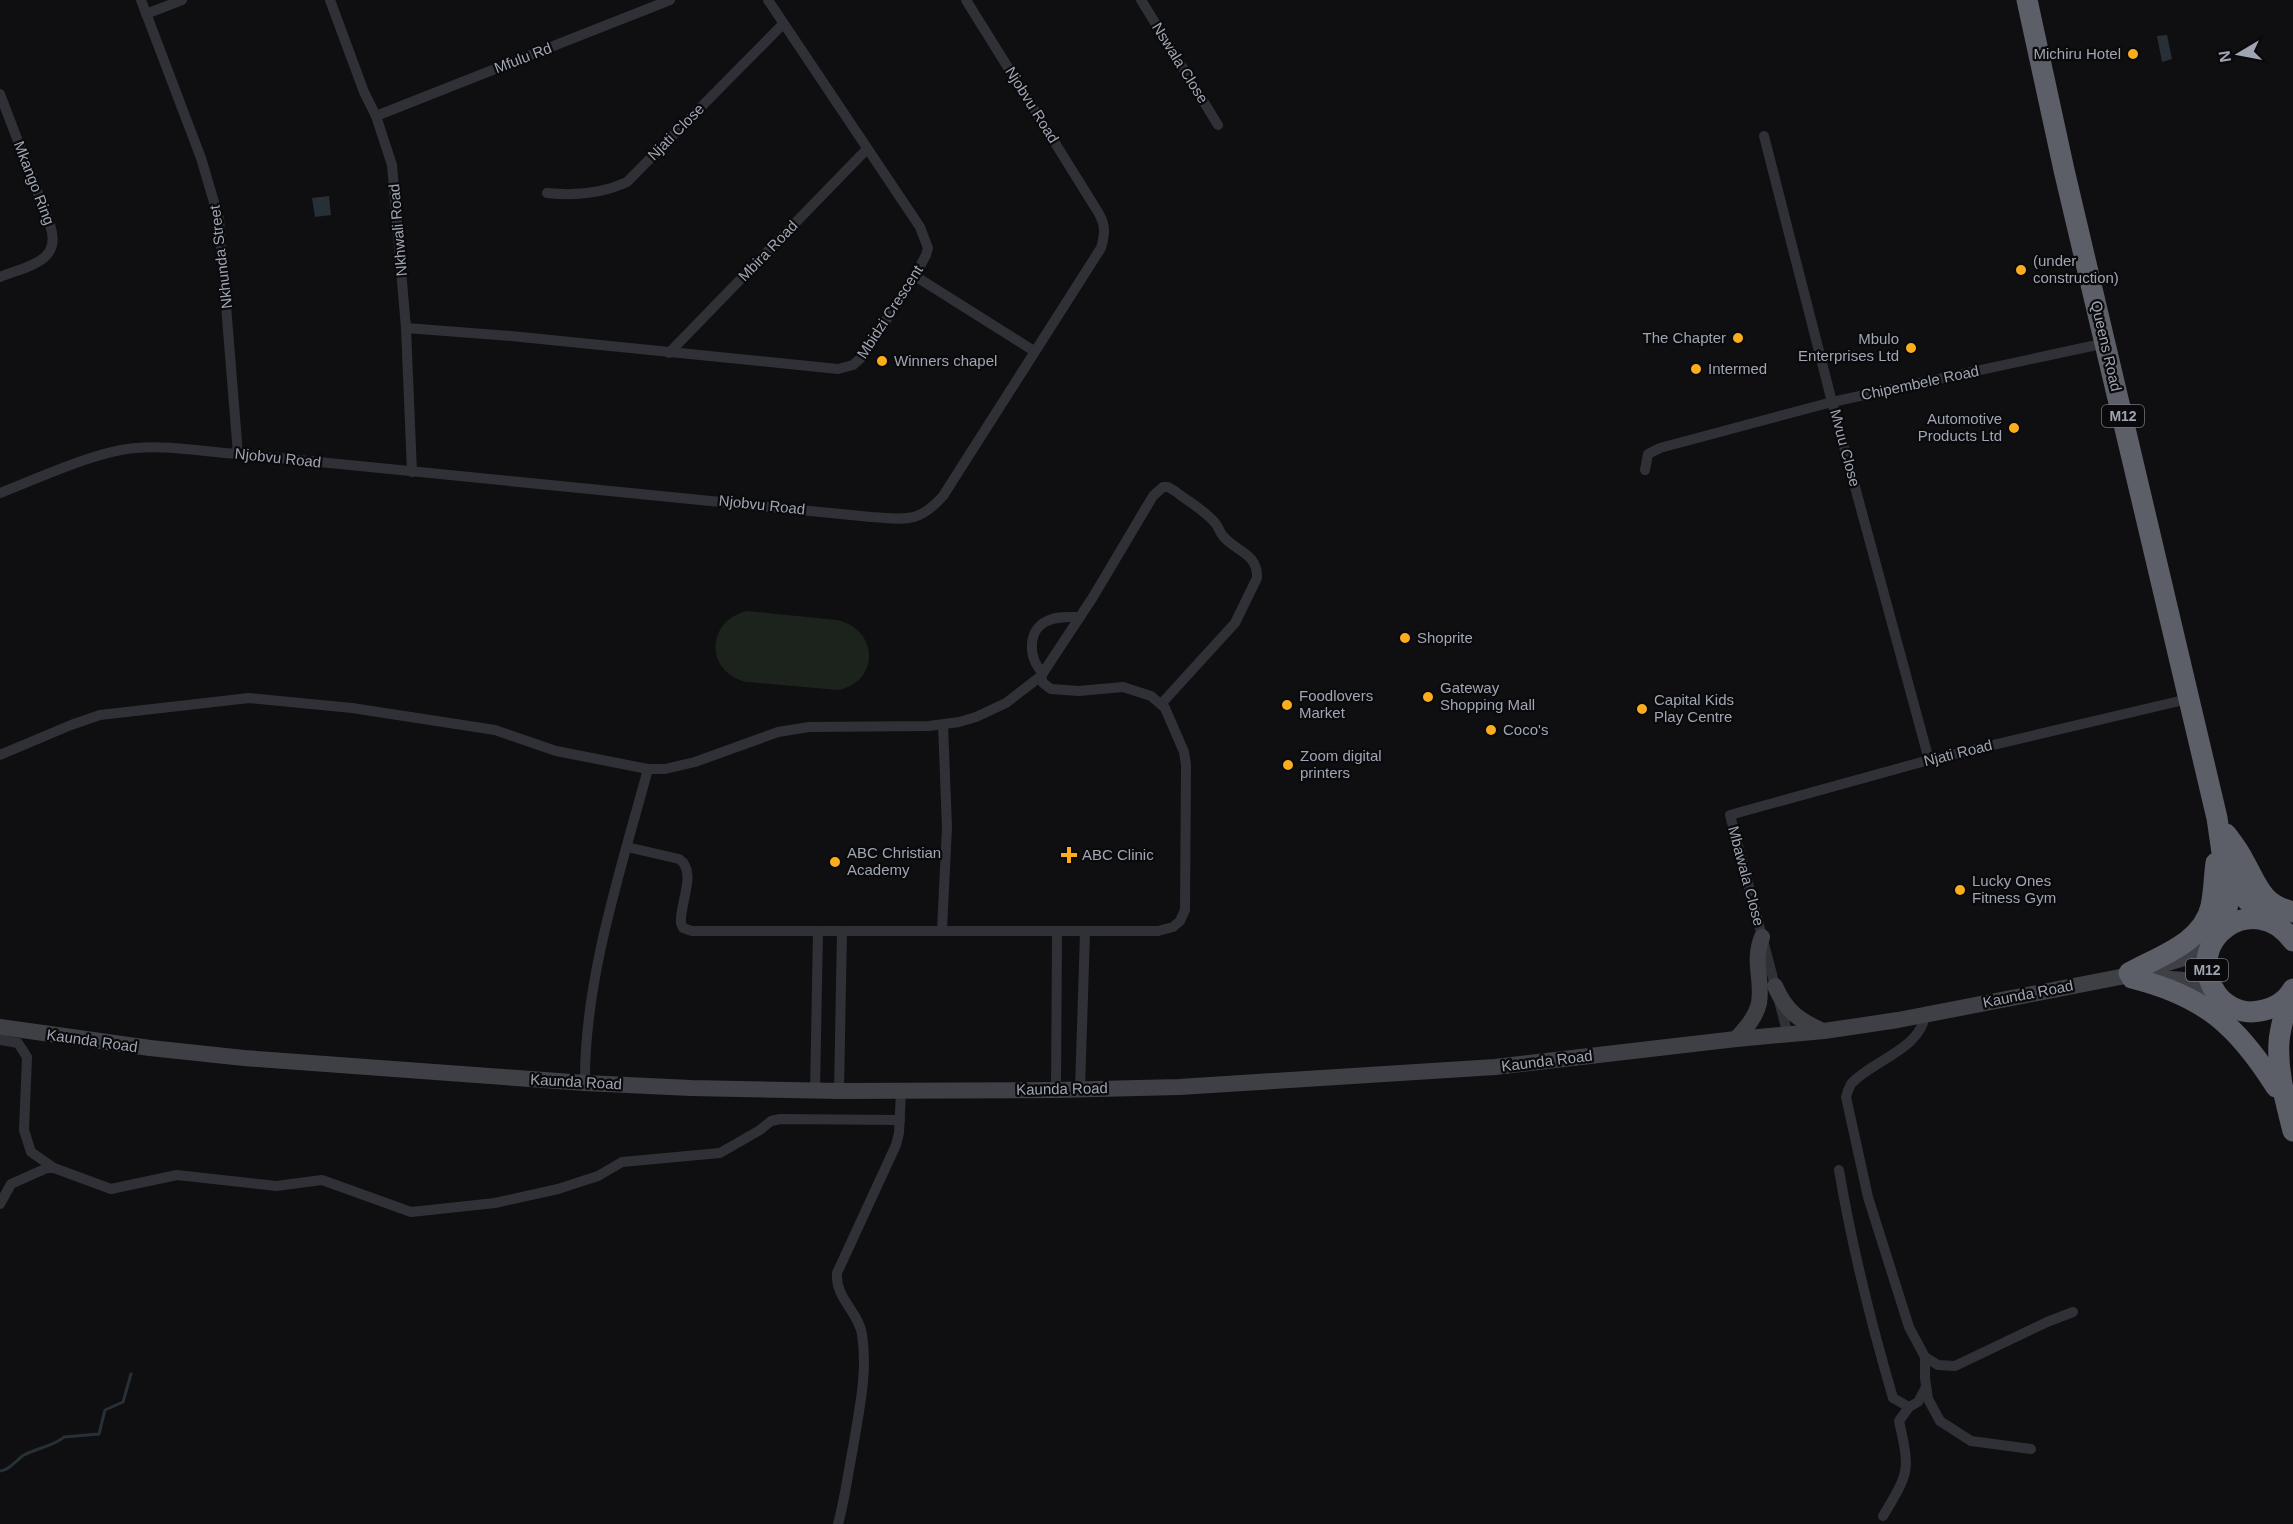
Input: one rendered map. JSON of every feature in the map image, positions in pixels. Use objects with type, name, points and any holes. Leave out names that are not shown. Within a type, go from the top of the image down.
[{"type":"highway","name":"Queens Road","points":[[2031,1],[2064,170],[2188,699],[2222,834]]},
{"type":"highway","points":[[2222,834],[2237,849],[2256,886],[2266,899],[2274,905],[2293,912]]},
{"type":"highway","points":[[2127,976],[2183,944],[2204,924],[2211,907],[2222,834]]},
{"type":"highway","name":"M12","points":[[2222,834],[2245,898],[2266,920],[2277,925],[2293,941]]},
{"type":"highway","name":"M12","points":[[2222,834],[2228,904],[2218,935],[2208,954],[2206,969],[2210,983],[2261,1045],[2279,1087],[2291,1124]]},
{"type":"highway","points":[[2218,935],[2235,922],[2251,918],[2266,920]]},
{"type":"highway","points":[[2127,976],[2182,996],[2214,1013],[2240,1036],[2279,1087]]},
{"type":"highway","name":"M12","points":[[2224,1001],[2246,1012],[2262,1012],[2277,1006],[2291,992]]},
{"type":"highway","name":"M12","points":[[2279,1087],[2279,1042],[2291,992]]},
{"type":"highway","points":[[2279,1087],[2293,1049]]},
{"type":"main road","name":"Kaunda Road","points":[[0,1027],[118,1044],[244,1058],[585,1083],[691,1088],[814,1091],[1056,1090],[1285,1081],[1472,1069],[1824,1031],[2127,976],[2184,958],[2218,935]]},
{"type":"main road","points":[[1736,1039],[1748,1025],[1759,1003],[1756,950],[1762,937]]},
{"type":"main road","name":"Kaunda Road","points":[[2127,976],[2184,980],[2224,1001]]},
{"type":"main road","points":[[1775,986],[1783,1004],[1796,1016],[1824,1031]]},
{"type":"street","name":"Nkhunda Street","points":[[141,0],[204,168],[219,219],[238,454]]},
{"type":"street","points":[[146,14],[182,0]]},
{"type":"street","name":"Nkhwali Road","points":[[330,0],[364,92],[376,116],[392,165],[406,328],[412,472]]},
{"type":"street","name":"Mfulu Rd","points":[[376,116],[670,0]]},
{"type":"street","name":"Mbidzi Crescent","points":[[406,328],[511,336],[844,369],[853,366],[862,357],[915,276],[928,248],[924,233],[768,0]]},
{"type":"street","name":"Njobvu Road","points":[[0,493],[104,454],[124,449],[158,448],[871,517],[914,517],[927,512],[943,496],[1101,248],[1105,227],[1098,212],[966,0]]},
{"type":"street","name":"Nswala Close","points":[[1141,0],[1218,125]]},
{"type":"street","name":"Njati Close","points":[[547,193],[577,195],[614,188],[627,182],[783,24]]},
{"type":"street","name":"Mkango Ring","points":[[0,94],[54,241],[52,251],[44,258],[0,277]]},
{"type":"street","name":"Mvuu Close","points":[[1764,136],[1832,402],[1929,760]]},
{"type":"street","name":"Mbira Road","points":[[669,353],[867,149]]},
{"type":"street","points":[[915,276],[1034,351]]},
{"type":"street","name":"Chipembele Road","points":[[1644,470],[1648,454],[1660,448],[1832,402],[2106,343]]},
{"type":"street","points":[[0,755],[79,722],[100,716],[249,698],[352,708],[495,730],[556,751],[648,769],[665,769],[695,762],[767,736],[809,727],[943,725],[992,711],[1020,693],[1042,674],[1080,617],[1152,496],[1163,487],[1168,487],[1215,522],[1223,537],[1250,557],[1256,566],[1257,578],[1234,623],[1161,703]]},
{"type":"street","points":[[627,847],[684,862],[688,872],[680,917],[683,928],[687,930],[942,930],[1085,933],[1158,932],[1173,927],[1183,916],[1185,910],[1186,765],[1184,752],[1161,703],[1151,696],[1123,687],[1056,690],[1046,687],[1042,674],[1034,663],[1033,637],[1036,629],[1048,620],[1080,617]]},
{"type":"street","name":"Njati Road","points":[[1730,815],[1929,760],[2188,699]]},
{"type":"street","points":[[942,930],[947,826],[943,725]]},
{"type":"street","points":[[585,1083],[587,1028],[597,967],[648,769]]},
{"type":"street","name":"Mbawala Close","points":[[1730,815],[1788,1035]]},
{"type":"street","points":[[814,1091],[818,931]]},
{"type":"street","points":[[839,1091],[842,931]]},
{"type":"street","points":[[1056,1090],[1057,933]]},
{"type":"street","points":[[1080,1089],[1085,933]]},
{"type":"street","points":[[1925,1014],[1924,1024],[1902,1050],[1850,1085],[1846,1097],[1868,1197],[1909,1327],[1925,1357],[1928,1399],[1940,1421],[1971,1441],[2031,1449]]},
{"type":"street","points":[[0,1040],[18,1043],[27,1057],[24,1130],[32,1152],[54,1168],[111,1189],[177,1175],[276,1186],[322,1180],[411,1212],[495,1203],[558,1189],[598,1176],[622,1162],[720,1153],[771,1121],[780,1119],[900,1120]]},
{"type":"street","points":[[838,1524],[865,1376],[861,1331],[858,1321],[839,1293],[836,1283],[837,1273],[896,1145],[901,1091]]},
{"type":"street","points":[[0,1204],[11,1184],[47,1168],[54,1168]]},
{"type":"street","points":[[1839,1170],[1846,1216],[1869,1315],[1893,1398],[1907,1460],[1904,1481],[1883,1516]]},
{"type":"street","points":[[1925,1357],[1938,1365],[1955,1366],[2073,1312]]},
{"type":"street","points":[[1899,1421],[1909,1407],[1918,1402],[1926,1387]]},
{"type":"street","points":[[1893,1398],[1909,1407]]},
{"type":"shaded area","points":[[2167,35],[2172,59],[2162,62],[2157,36]]},
{"type":"shaded area","points":[[329,196],[331,215],[315,217],[312,198]]},
{"type":"shaded area","points":[[747,611],[837,620],[851,625],[861,634],[867,644],[869,655],[867,667],[852,685],[838,690],[747,682],[733,677],[723,669],[717,658],[717,635],[723,625],[733,617]]},
{"type":"waterway","points":[[0,1471],[10,1467],[24,1455],[64,1437],[99,1434],[105,1410],[123,1402],[131,1374]]},
{"type":"place","name":"Michiru Hotel","points":[[2133,54]]},
{"type":"place","name":"(under construction)","points":[[2021,270]]},
{"type":"place","name":"The Chapter","points":[[1738,338]]},
{"type":"place","name":"Mbulo Enterprises Ltd","points":[[1911,348]]},
{"type":"place","name":"Winners chapel","points":[[882,361]]},
{"type":"place","name":"Intermed","points":[[1696,369]]},
{"type":"place","name":"Automotive Products Ltd","points":[[2014,428]]},
{"type":"place","name":"Shoprite","points":[[1405,638]]},
{"type":"place","name":"Gateway Shopping Mall","points":[[1428,697]]},
{"type":"place","name":"Foodlovers Market","points":[[1287,705]]},
{"type":"place","name":"Capital Kids Play Centre","points":[[1642,709]]},
{"type":"place","name":"Coco's","points":[[1491,730]]},
{"type":"place","name":"Zoom digital printers","points":[[1288,765]]},
{"type":"place","name":"ABC Clinic","points":[[1069,855]]},
{"type":"place","name":"ABC Christian Academy","points":[[835,862]]},
{"type":"place","name":"Lucky Ones Fitness Gym","points":[[1960,890]]}]
